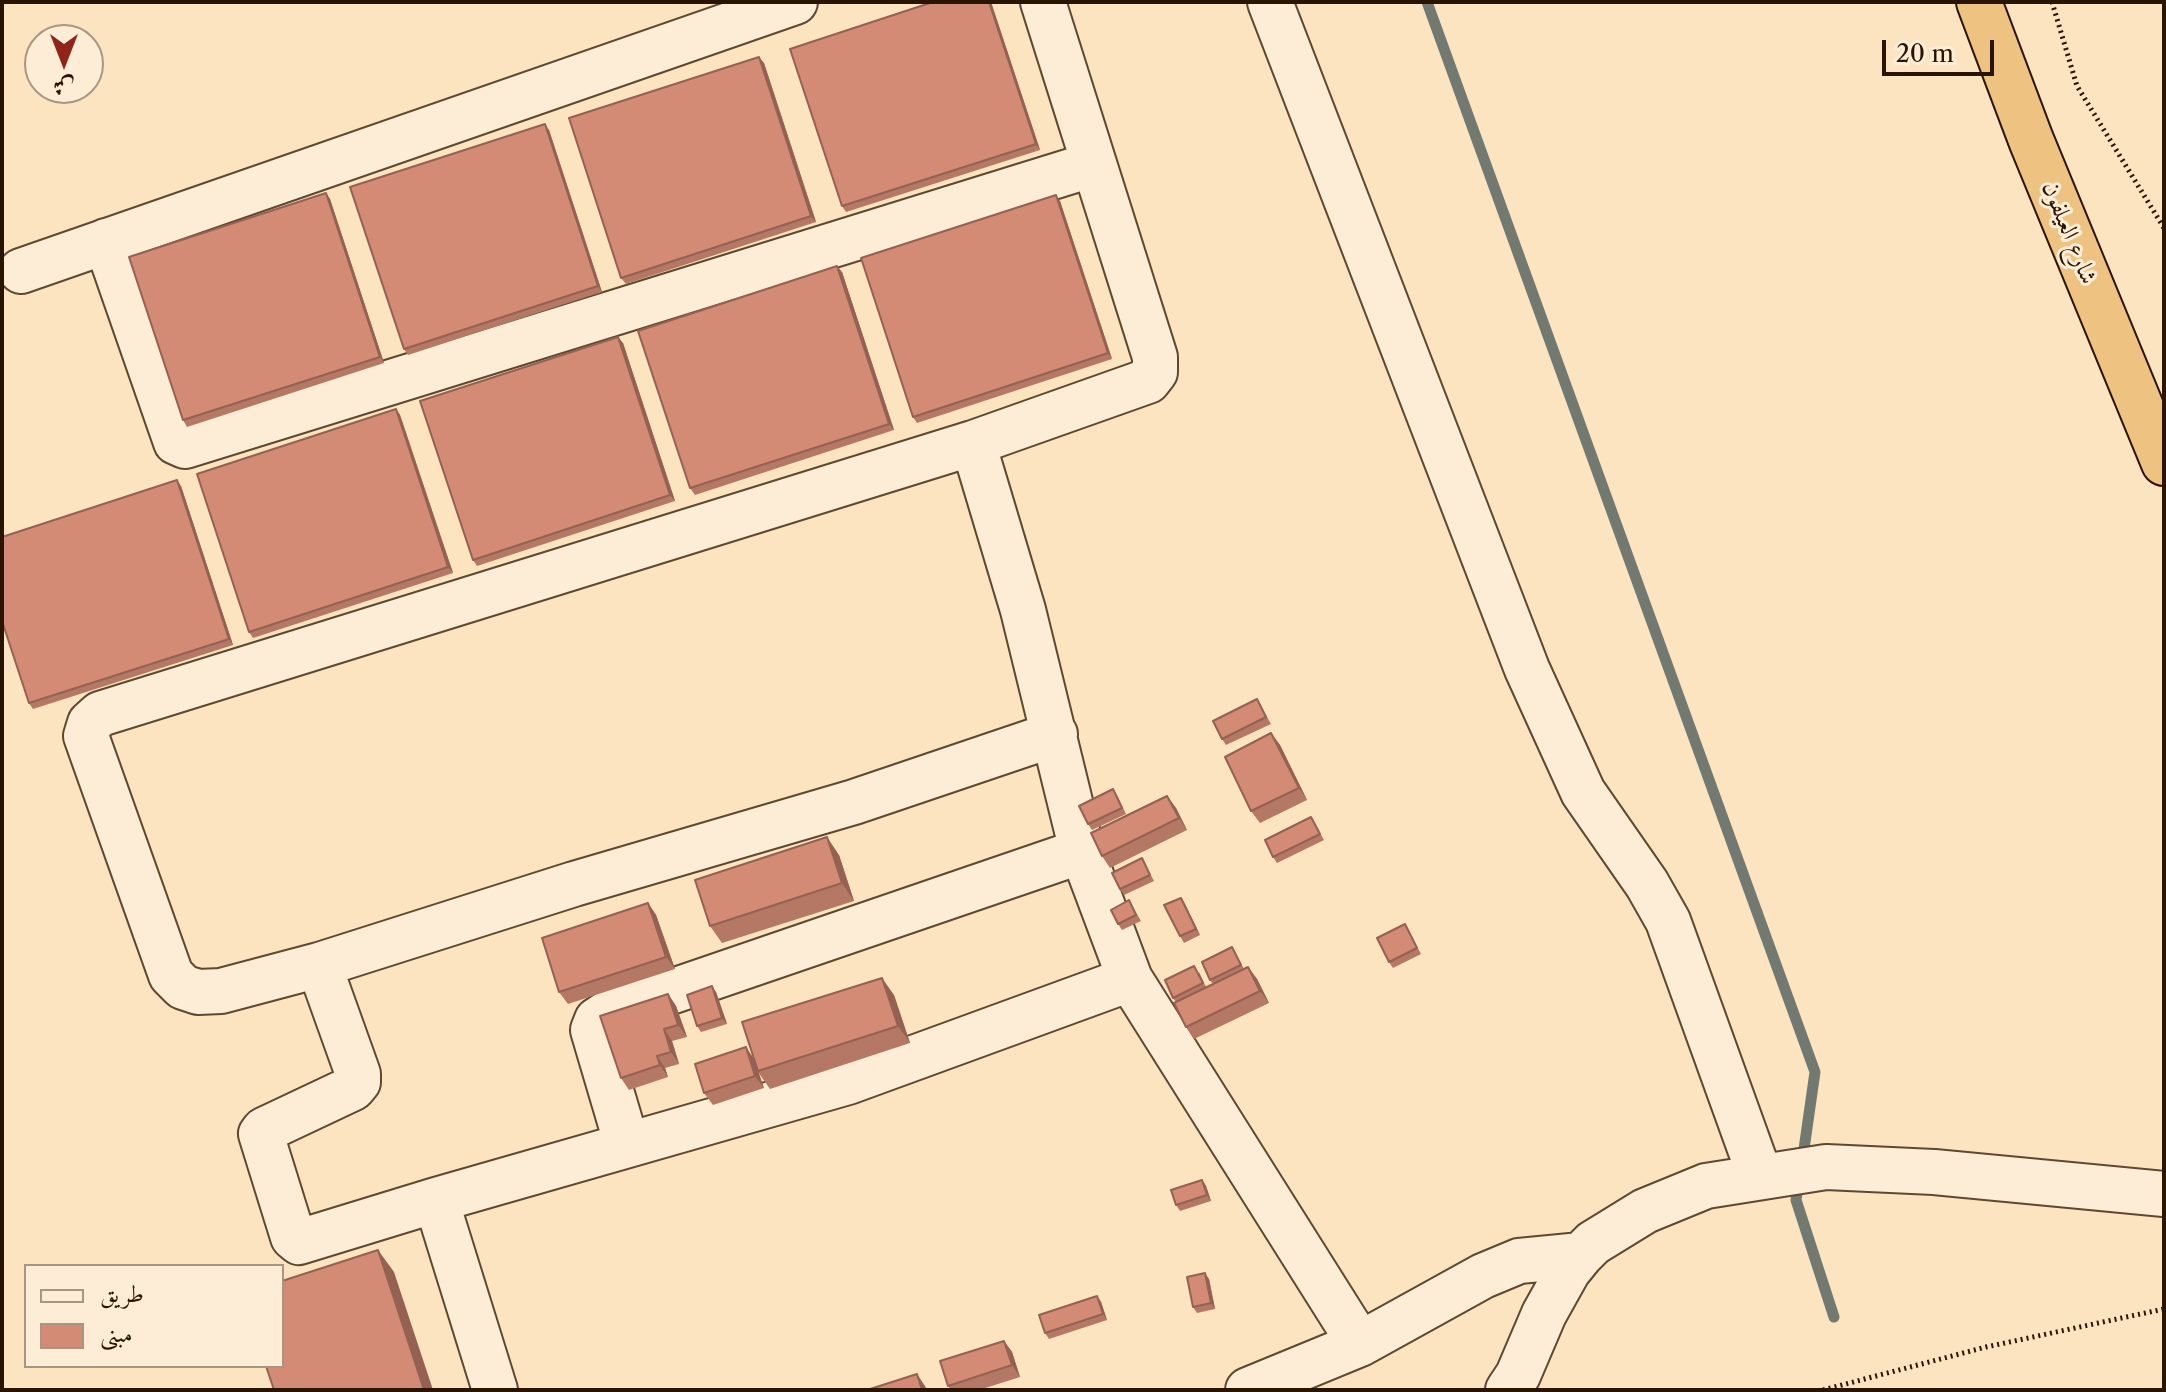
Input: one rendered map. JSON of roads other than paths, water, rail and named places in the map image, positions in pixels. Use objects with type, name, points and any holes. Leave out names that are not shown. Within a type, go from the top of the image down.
[{"type":"highway","name":"شارع العيلفون","points":[[1979,2],[2031,140],[2164,463]]},
{"type":"street","points":[[21,271],[795,2]]},
{"type":"street","points":[[1043,2],[1155,357],[1155,372],[1148,381],[973,443],[100,714],[90,723],[86,736],[171,975],[183,987],[198,992],[221,991],[319,965],[574,884],[854,802],[1055,734]]},
{"type":"street","points":[[1270,2],[1527,669],[1583,792],[1647,884],[1668,921],[1760,1176]]},
{"type":"street","points":[[106,241],[176,442],[185,446],[1094,164]]},
{"type":"street","points":[[973,443],[1023,610],[1082,851],[1130,979],[1360,1344]]},
{"type":"street","points":[[627,1145],[593,1030],[597,1020],[606,1014],[1082,851]]},
{"type":"street","points":[[319,965],[358,1074],[358,1082],[353,1088],[261,1134],[293,1237],[299,1242],[848,1082],[1130,979]]},
{"type":"street","points":[[1508,1390],[1518,1375],[1544,1314],[1568,1271],[1581,1255],[1593,1243],[1645,1211],[1706,1186],[1826,1167],[1934,1172],[2164,1194]]},
{"type":"street","points":[[436,1200],[495,1390]]},
{"type":"street","points":[[1248,1390],[1360,1344],[1483,1276],[1519,1261],[1581,1255]]},
{"type":"waterway","points":[[1427,2],[1815,1072],[1802,1163]]},
{"type":"waterway","points":[[1799,1180],[1796,1200],[1834,1317]]}]
